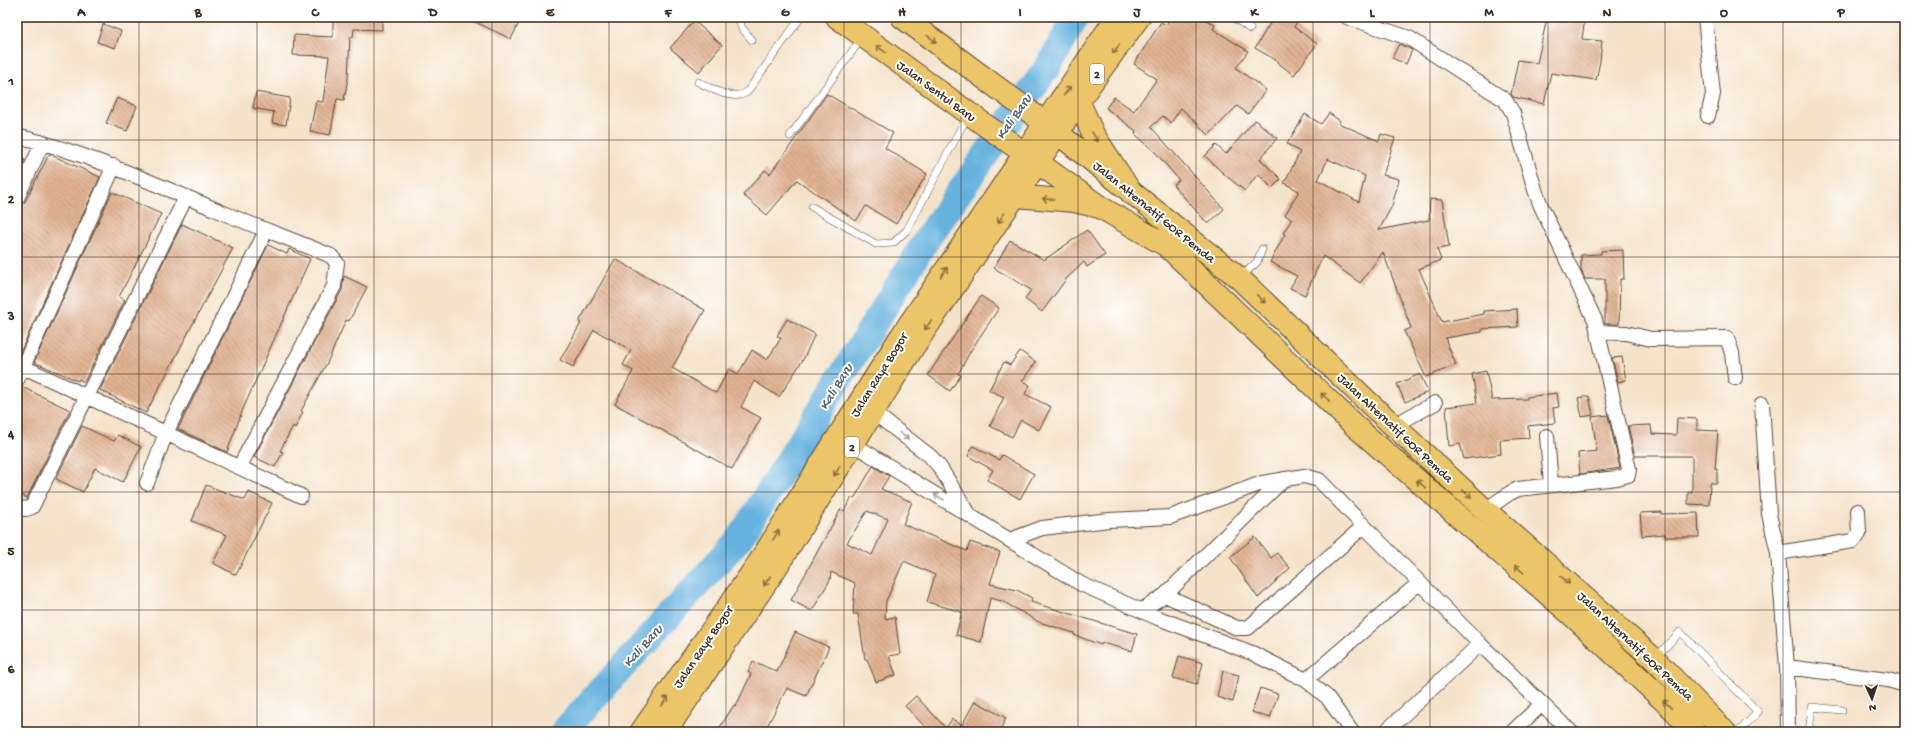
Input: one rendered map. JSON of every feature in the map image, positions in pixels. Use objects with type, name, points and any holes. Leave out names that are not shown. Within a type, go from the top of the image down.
[{"type":"main road","name":"Jalan Sentul Baru","points":[[837,17],[973,117],[1025,153]]},
{"type":"main road","points":[[902,17],[1047,124]]},
{"type":"main road","name":"Jalan Raya Bogor","points":[[666,732],[774,571],[806,503],[900,338],[1025,153],[1047,124],[1117,17]]},
{"type":"main road","name":"Jalan Raya Bogor","points":[[1047,124],[1079,102],[1139,17]]},
{"type":"main road","points":[[1079,102],[1093,134],[1132,194]]},
{"type":"main road","name":"Jalan Alternatif GOR Pemda","points":[[1047,124],[1132,194],[1239,278],[1393,426],[1485,510],[1654,659],[1725,732]]},
{"type":"main road","name":"Jalan Raya Bogor","points":[[642,732],[760,561],[853,444],[914,346],[1016,196],[1025,153]]},
{"type":"main road","name":"Jalan Alternatif GOR Pemda","points":[[1025,153],[1100,206],[1167,246],[1356,427],[1573,616],[1675,711],[1694,732]]},
{"type":"main road","points":[[1016,196],[1074,201],[1100,206]]},
{"type":"street","points":[[1347,17],[1409,38],[1505,100],[1513,113],[1537,196],[1588,305],[1598,332],[1629,469],[1628,474],[1617,478],[1518,489],[1485,510]]},
{"type":"street","points":[[1705,17],[1713,94],[1708,116]]},
{"type":"street","points":[[17,136],[43,142],[114,166],[266,231],[332,256],[337,263],[334,286],[240,466]]},
{"type":"street","points":[[17,198],[43,142]]},
{"type":"street","points":[[17,380],[20,366],[114,166]]},
{"type":"street","points":[[17,508],[26,509],[32,507],[186,197]]},
{"type":"street","points":[[147,483],[166,433],[266,231]]},
{"type":"street","points":[[1598,332],[1626,332],[1651,339],[1727,338],[1732,353],[1735,378]]},
{"type":"street","points":[[20,366],[240,466],[301,496]]},
{"type":"street","points":[[1393,426],[1435,403]]},
{"type":"street","points":[[1762,404],[1769,514],[1778,553],[1787,667],[1788,732]]},
{"type":"street","points":[[873,412],[935,461],[972,517]]},
{"type":"street","points":[[1547,436],[1551,485]]},
{"type":"street","points":[[853,444],[1082,584],[1142,610],[1252,653],[1306,680],[1327,697],[1352,732]]},
{"type":"street","points":[[1010,540],[1042,528],[1109,520],[1170,517],[1262,483],[1304,476],[1319,480],[1419,583],[1571,732]]},
{"type":"street","points":[[1142,610],[1165,595],[1284,479]]},
{"type":"street","points":[[1778,553],[1853,541],[1859,533],[1858,511]]},
{"type":"street","points":[[1165,595],[1237,628],[1248,628],[1364,526]]},
{"type":"street","points":[[1306,680],[1419,583]]},
{"type":"street","points":[[1385,732],[1480,644]]},
{"type":"street","points":[[1787,667],[1888,680],[1905,685]]},
{"type":"street","points":[[1512,732],[1542,704]]},
{"type":"lane","points":[[742,17],[740,19],[741,27],[752,40]]},
{"type":"lane","points":[[698,82],[731,96],[742,96],[747,92],[800,17]]},
{"type":"lane","points":[[1233,17],[1250,29]]},
{"type":"lane","points":[[790,136],[864,36]]},
{"type":"lane","points":[[812,207],[876,244],[893,242],[907,230],[973,117]]},
{"type":"lane","points":[[1239,278],[1257,262],[1262,249]]},
{"type":"lane","points":[[1654,659],[1680,632],[1758,712],[1738,732]]},
{"type":"lane","points":[[1809,732],[1812,707],[1842,710]]},
{"type":"building","points":[[333,17],[382,17],[382,30],[354,29],[353,37],[350,37],[348,78],[344,100],[337,99],[330,135],[310,131],[316,101],[323,102],[329,56],[293,55],[294,35],[333,37]]},
{"type":"building","points":[[465,17],[522,17],[511,39]]},
{"type":"building","points":[[1171,17],[1201,17],[1215,25],[1213,29],[1248,51],[1236,68],[1266,90],[1248,114],[1237,106],[1209,135],[1181,108],[1171,123],[1163,116],[1151,127],[1224,209],[1208,224],[1173,185],[1179,180],[1156,153],[1135,134],[1136,131],[1106,108],[1114,97],[1134,111],[1157,79],[1134,64],[1161,22],[1166,25]]},
{"type":"building","points":[[1274,17],[1300,17],[1294,27],[1317,44],[1294,75],[1278,63],[1279,62],[1255,48]]},
{"type":"building","points":[[1567,17],[1585,17],[1582,39],[1602,41],[1596,80],[1551,73],[1544,104],[1513,97],[1511,94],[1518,60],[1537,63],[1547,18],[1566,22]]},
{"type":"building","points":[[694,21],[722,45],[699,72],[670,48]]},
{"type":"building","points":[[103,24],[121,31],[115,48],[97,42]]},
{"type":"building","points":[[1399,44],[1412,50],[1406,64],[1392,58]]},
{"type":"building","points":[[256,92],[290,98],[286,125],[272,123],[274,112],[253,108]]},
{"type":"building","points":[[827,94],[893,133],[885,148],[927,174],[896,224],[866,206],[856,221],[797,180],[767,215],[743,195],[765,170],[770,174]]},
{"type":"building","points":[[117,98],[137,106],[127,131],[106,123]]},
{"type":"building","points":[[1329,113],[1340,121],[1338,123],[1379,141],[1381,134],[1395,138],[1383,175],[1399,179],[1392,206],[1379,230],[1429,220],[1430,199],[1442,200],[1449,247],[1437,249],[1441,260],[1419,269],[1442,322],[1484,314],[1484,311],[1517,309],[1518,327],[1482,329],[1482,332],[1445,338],[1456,365],[1426,377],[1404,331],[1411,328],[1383,252],[1360,283],[1323,256],[1305,295],[1290,288],[1297,276],[1270,262],[1285,234],[1283,233],[1292,219],[1285,215],[1299,191],[1284,183],[1300,152],[1287,144],[1305,114],[1321,124]],"holes":[[[1328,159],[1365,176],[1359,202],[1318,180]]]},
{"type":"building","points":[[1255,120],[1277,138],[1260,159],[1281,179],[1272,188],[1258,174],[1245,191],[1205,156],[1216,145],[1226,154]]},
{"type":"building","points":[[49,154],[100,177],[19,355],[17,354],[17,206],[25,202]]},
{"type":"building","points":[[17,156],[25,160],[17,178]]},
{"type":"building","points":[[112,192],[161,214],[119,297],[125,300],[84,382],[79,379],[78,381],[34,362]]},
{"type":"building","points":[[182,224],[233,248],[146,413],[100,390]]},
{"type":"building","points":[[1087,230],[1105,255],[1087,267],[1084,262],[1067,278],[1042,312],[1025,299],[1031,290],[994,268],[1010,240],[1044,260]]},
{"type":"building","points":[[268,245],[287,254],[289,249],[310,259],[243,409],[227,452],[178,429]]},
{"type":"building","points":[[1623,250],[1624,279],[1620,279],[1619,324],[1605,324],[1605,279],[1585,279],[1581,270],[1581,255],[1601,254],[1601,251]]},
{"type":"building","points":[[615,259],[705,310],[672,368],[716,393],[729,369],[738,374],[752,350],[767,360],[781,338],[777,336],[787,319],[815,334],[804,358],[779,397],[754,381],[741,407],[761,418],[732,469],[615,404],[633,371],[623,365],[631,350],[594,330],[573,367],[560,360],[581,323],[579,322]]},
{"type":"building","points":[[344,276],[367,287],[349,321],[346,320],[328,361],[301,411],[303,412],[295,428],[293,426],[280,451],[283,452],[275,467],[254,457],[342,290]]},
{"type":"building","points":[[981,296],[999,308],[971,350],[958,374],[961,375],[950,391],[928,375]]},
{"type":"building","points":[[1020,351],[1036,362],[1022,381],[1030,385],[1025,394],[1051,407],[1039,430],[1021,420],[1012,437],[990,426],[1004,397],[989,390],[1004,362],[1010,365]]},
{"type":"building","points":[[1622,357],[1626,380],[1618,382],[1612,358]]},
{"type":"building","points":[[1486,371],[1492,400],[1527,399],[1527,397],[1557,393],[1559,407],[1553,408],[1555,423],[1528,426],[1529,438],[1500,440],[1501,454],[1464,459],[1460,444],[1449,446],[1446,407],[1477,403],[1472,374]]},
{"type":"building","points":[[1420,374],[1428,392],[1405,402],[1397,384]]},
{"type":"building","points":[[22,387],[70,410],[27,498],[17,493],[17,396]]},
{"type":"building","points":[[1589,396],[1593,415],[1582,417],[1578,398]]},
{"type":"building","points":[[1608,415],[1620,468],[1580,474],[1578,453],[1597,451],[1592,417]]},
{"type":"building","points":[[1677,418],[1697,419],[1697,430],[1718,431],[1715,469],[1717,469],[1717,483],[1710,483],[1709,505],[1688,504],[1688,492],[1692,492],[1692,456],[1635,456],[1628,426],[1651,425],[1652,434],[1676,435]]},
{"type":"building","points":[[82,426],[114,441],[118,435],[141,447],[123,482],[95,468],[83,492],[56,479]]},
{"type":"building","points":[[973,446],[999,460],[1002,455],[1034,474],[1020,499],[987,480],[993,470],[968,456]]},
{"type":"building","points":[[873,466],[889,476],[881,489],[912,502],[903,524],[967,551],[970,542],[1000,552],[990,584],[1017,590],[1032,598],[1031,602],[1137,634],[1132,651],[1102,643],[1101,645],[1074,635],[1074,633],[1039,622],[1002,601],[990,598],[981,642],[956,635],[962,612],[927,602],[935,575],[904,561],[886,601],[885,619],[895,617],[900,654],[889,656],[896,675],[876,682],[867,659],[865,659],[858,614],[853,614],[855,583],[831,572],[830,580],[812,611],[791,600],[841,509],[844,511],[852,497],[854,499]],"holes":[[[867,511],[888,519],[872,555],[847,543]]]},
{"type":"building","points":[[206,485],[245,500],[249,492],[272,503],[236,575],[213,563],[227,535],[192,521]]},
{"type":"building","points":[[1661,512],[1661,514],[1698,513],[1699,537],[1665,537],[1665,534],[1642,536],[1640,513]]},
{"type":"building","points":[[1255,537],[1271,558],[1277,553],[1290,568],[1258,598],[1230,557]]},
{"type":"building","points":[[795,632],[829,647],[806,696],[787,688],[764,732],[717,732],[734,705],[736,706],[751,674],[748,672],[753,661],[777,672]]},
{"type":"building","points":[[1179,656],[1203,663],[1197,684],[1173,678]]},
{"type":"building","points":[[1223,671],[1239,675],[1233,702],[1217,697]]},
{"type":"building","points":[[1260,688],[1278,694],[1270,718],[1252,712]]},
{"type":"building","points":[[916,696],[946,728],[952,719],[962,725],[975,701],[1006,718],[999,732],[930,732],[905,706]]},
{"type":"waterway","name":"Kali Baru","points":[[563,732],[740,538],[932,231],[1049,65],[1076,17]]}]
